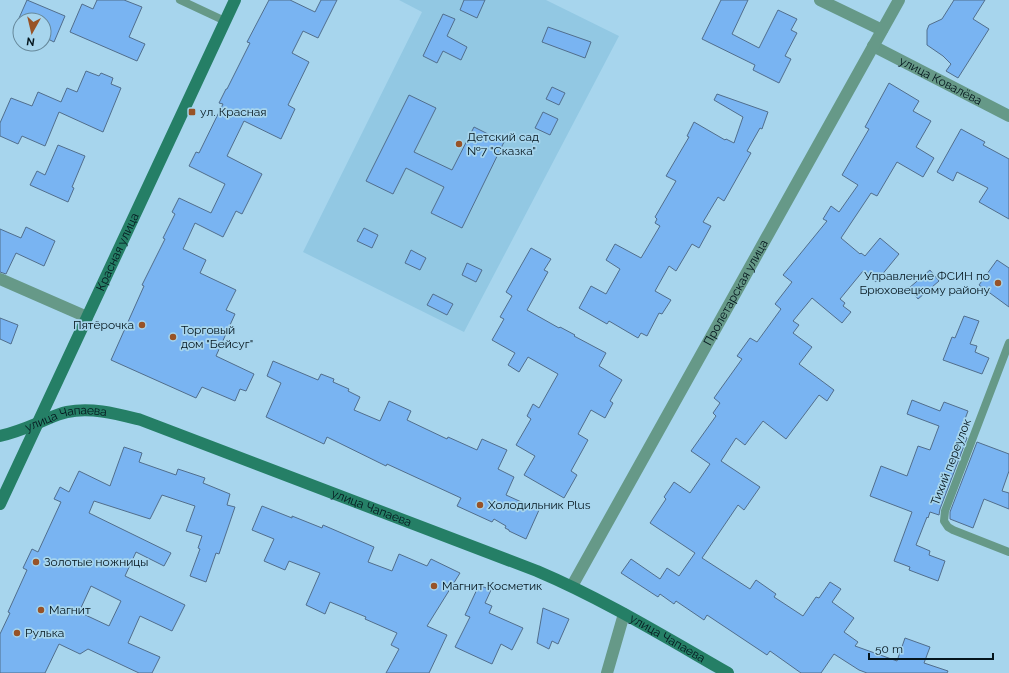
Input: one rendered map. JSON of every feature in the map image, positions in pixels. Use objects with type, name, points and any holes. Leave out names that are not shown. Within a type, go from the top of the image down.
[{"type":"street","name":"Красная улица","points":[[0,504],[235,0]]},
{"type":"street","points":[[820,0],[882,30]]},
{"type":"street","name":"Пролетарская улица","points":[[572,586],[899,0]]},
{"type":"street","name":"улица Ковалёва","points":[[873,46],[1009,116]]},
{"type":"street","points":[[0,280],[87,317]]},
{"type":"street","name":"улица Чапаева","points":[[0,436],[51,417],[78,410],[113,413],[141,420],[572,586],[728,673]]},
{"type":"street","points":[[607,673],[624,614]]},
{"type":"lane","points":[[180,0],[225,21]]},
{"type":"lane","name":"Тихий переулок","points":[[1009,343],[945,511],[944,521],[952,530],[1009,552]]},
{"type":"shaded area","name":"Детский сад №7 \"Сказка\"","points":[[399,0],[546,0],[619,36],[464,332],[303,252],[422,12]]},
{"type":"building","points":[[27,0],[65,16],[54,42],[52,41],[52,12],[22,12]]},
{"type":"building","points":[[97,0],[124,0],[142,7],[129,37],[145,44],[137,61],[70,32],[82,4],[93,9]]},
{"type":"building","points":[[269,0],[290,0],[315,12],[321,0],[337,0],[318,38],[303,31],[292,53],[309,62],[288,105],[295,109],[281,139],[244,121],[227,156],[262,174],[242,214],[236,211],[223,237],[195,223],[183,249],[206,260],[200,273],[236,290],[226,310],[235,314],[216,356],[254,374],[246,391],[240,389],[235,401],[202,387],[196,398],[111,360],[144,286],[142,285],[165,239],[163,238],[175,214],[172,212],[179,198],[211,213],[225,184],[189,166],[196,152],[199,153],[223,104],[219,103],[250,43],[247,42]]},
{"type":"building","points":[[464,0],[485,0],[477,18],[460,10]]},
{"type":"building","points":[[721,0],[748,0],[732,34],[759,48],[778,10],[797,19],[791,30],[797,33],[785,56],[791,59],[779,83],[753,70],[755,65],[702,39]]},
{"type":"building","points":[[954,0],[985,0],[973,19],[989,29],[958,78],[946,71],[951,64],[943,56],[927,45],[927,30],[929,25],[942,19]]},
{"type":"building","points":[[443,14],[455,19],[447,36],[467,47],[461,60],[443,51],[437,63],[423,56]]},
{"type":"building","points":[[548,27],[591,42],[585,58],[542,42]]},
{"type":"building","points":[[86,71],[99,76],[101,73],[113,78],[111,84],[121,88],[103,132],[59,112],[45,146],[22,136],[18,144],[0,136],[0,123],[11,98],[32,106],[38,92],[61,102],[67,88],[77,92]]},
{"type":"building","points":[[889,83],[919,101],[913,111],[931,121],[916,147],[934,158],[923,177],[897,162],[877,196],[871,193],[841,238],[860,254],[861,253],[865,256],[880,238],[899,254],[876,282],[863,271],[840,299],[845,303],[843,306],[851,312],[842,323],[812,298],[793,321],[799,325],[793,333],[812,347],[799,364],[834,390],[827,401],[819,395],[786,439],[763,421],[745,445],[736,438],[721,461],[760,487],[744,510],[738,505],[702,558],[750,589],[756,580],[776,594],[774,597],[803,616],[816,597],[819,598],[830,582],[841,589],[832,602],[854,618],[844,632],[858,642],[855,646],[897,661],[905,638],[930,647],[924,663],[948,671],[947,673],[867,673],[859,670],[834,654],[821,673],[801,673],[770,651],[767,655],[707,615],[704,620],[676,601],[674,604],[660,594],[658,597],[621,573],[631,559],[660,579],[667,568],[679,576],[695,553],[650,523],[666,499],[664,497],[674,482],[690,493],[710,464],[691,451],[716,416],[713,413],[720,403],[714,398],[742,359],[737,356],[750,338],[757,342],[781,309],[775,304],[792,282],[783,275],[827,221],[823,219],[831,206],[839,212],[858,185],[842,175],[869,129],[865,127]]},
{"type":"building","points":[[552,87],[565,93],[559,105],[546,99]]},
{"type":"building","points":[[717,94],[768,112],[762,129],[760,128],[747,151],[751,153],[724,201],[718,197],[703,222],[711,226],[699,248],[692,244],[676,271],[669,266],[655,291],[671,300],[662,314],[659,313],[647,336],[641,333],[638,338],[609,321],[607,324],[579,308],[591,286],[606,294],[620,269],[606,260],[615,244],[641,258],[660,226],[655,223],[657,219],[655,217],[676,181],[666,176],[689,137],[687,136],[694,122],[725,140],[726,139],[734,143],[743,117],[714,100]]},
{"type":"building","points":[[409,95],[436,108],[414,152],[452,170],[474,127],[504,142],[462,228],[431,213],[444,187],[406,168],[393,194],[366,181]]},
{"type":"building","points":[[543,112],[558,119],[550,135],[535,128]]},
{"type":"building","points":[[961,129],[985,142],[983,145],[1009,159],[1009,219],[979,202],[988,188],[957,172],[953,181],[937,172]]},
{"type":"building","points":[[58,145],[85,156],[72,187],[74,188],[68,202],[30,185],[37,171],[45,175]]},
{"type":"building","points":[[26,227],[55,241],[44,266],[16,253],[6,274],[0,272],[0,229],[21,238]]},
{"type":"building","points":[[364,228],[378,235],[372,248],[357,241]]},
{"type":"building","points":[[531,248],[551,259],[544,270],[548,272],[527,310],[606,353],[599,366],[622,380],[610,401],[613,403],[605,418],[591,410],[578,434],[588,440],[571,471],[577,475],[564,498],[524,475],[535,456],[516,445],[531,419],[527,416],[533,404],[539,408],[558,374],[528,357],[519,372],[508,365],[515,353],[492,340],[504,319],[500,317],[512,296],[506,292]]},
{"type":"building","points":[[411,250],[426,258],[420,270],[405,263]]},
{"type":"building","points":[[997,260],[1009,268],[1009,307],[979,285]]},
{"type":"building","points":[[467,263],[482,270],[476,282],[462,275]]},
{"type":"building","points":[[930,270],[939,281],[918,299],[909,288]]},
{"type":"building","points":[[433,294],[453,304],[447,315],[427,305]]},
{"type":"building","points":[[964,316],[979,321],[970,344],[977,346],[975,352],[989,358],[982,374],[943,360],[952,337],[955,338]]},
{"type":"building","points":[[0,318],[18,325],[11,344],[0,339]]},
{"type":"building","points":[[273,361],[318,380],[321,374],[334,379],[333,382],[349,389],[348,391],[360,397],[354,410],[380,421],[389,401],[411,411],[407,420],[447,439],[448,437],[477,450],[482,439],[507,450],[498,469],[514,477],[506,495],[539,510],[526,539],[509,531],[505,528],[506,526],[494,519],[492,522],[457,506],[461,498],[387,464],[386,466],[327,437],[324,444],[266,417],[281,383],[267,376]]},
{"type":"building","points":[[912,400],[940,411],[944,402],[968,411],[959,435],[967,438],[939,515],[930,512],[916,545],[930,551],[929,555],[945,561],[938,581],[909,570],[910,567],[894,561],[912,512],[870,496],[881,466],[907,476],[918,446],[930,450],[939,426],[907,414]]},
{"type":"building","points":[[977,442],[1009,454],[1009,471],[1002,491],[1009,493],[1009,509],[984,499],[973,528],[950,519],[950,512]]},
{"type":"building","points":[[124,447],[142,453],[139,462],[176,475],[178,469],[205,478],[203,483],[230,494],[227,505],[235,507],[219,554],[216,553],[206,582],[190,576],[200,549],[198,548],[202,536],[186,531],[195,506],[162,495],[150,519],[94,501],[89,513],[171,553],[164,566],[136,552],[125,576],[185,605],[172,631],[140,616],[128,643],[160,657],[152,673],[139,673],[88,649],[80,654],[59,644],[45,673],[0,673],[0,634],[27,570],[23,568],[32,549],[38,552],[61,502],[54,499],[60,487],[69,492],[79,471],[110,486]],"holes":[[[91,586],[121,601],[109,626],[79,612]]]},
{"type":"building","points":[[262,506],[322,528],[323,525],[374,547],[368,562],[392,571],[399,554],[427,566],[431,559],[460,573],[427,626],[447,635],[429,673],[386,673],[399,649],[391,645],[397,633],[365,619],[366,617],[330,602],[325,614],[306,605],[320,573],[289,561],[285,570],[264,561],[274,539],[252,530]]},
{"type":"building","points":[[479,585],[491,590],[485,603],[492,606],[489,613],[523,628],[512,650],[501,644],[492,664],[455,647],[470,617],[465,615]]},
{"type":"building","points":[[543,608],[569,619],[558,644],[552,641],[549,649],[537,643]]},
{"type":"place","name":"ул. Красная","points":[[192,112]]},
{"type":"place","name":"Детский сад №7 \"Сказка\"","points":[[459,144]]},
{"type":"place","name":"Управление ФСИН по Брюховецкому району","points":[[998,283]]},
{"type":"place","name":"Пятёрочка","points":[[142,325]]},
{"type":"place","name":"Торговый дом \"Бейсуг\"","points":[[173,337]]},
{"type":"place","name":"Холодильник Plus","points":[[480,505]]},
{"type":"place","name":"Золотые ножницы","points":[[36,562]]},
{"type":"place","name":"Магнит Косметик","points":[[434,586]]},
{"type":"place","name":"Магнит","points":[[41,610]]},
{"type":"place","name":"Рулька","points":[[17,633]]}]
